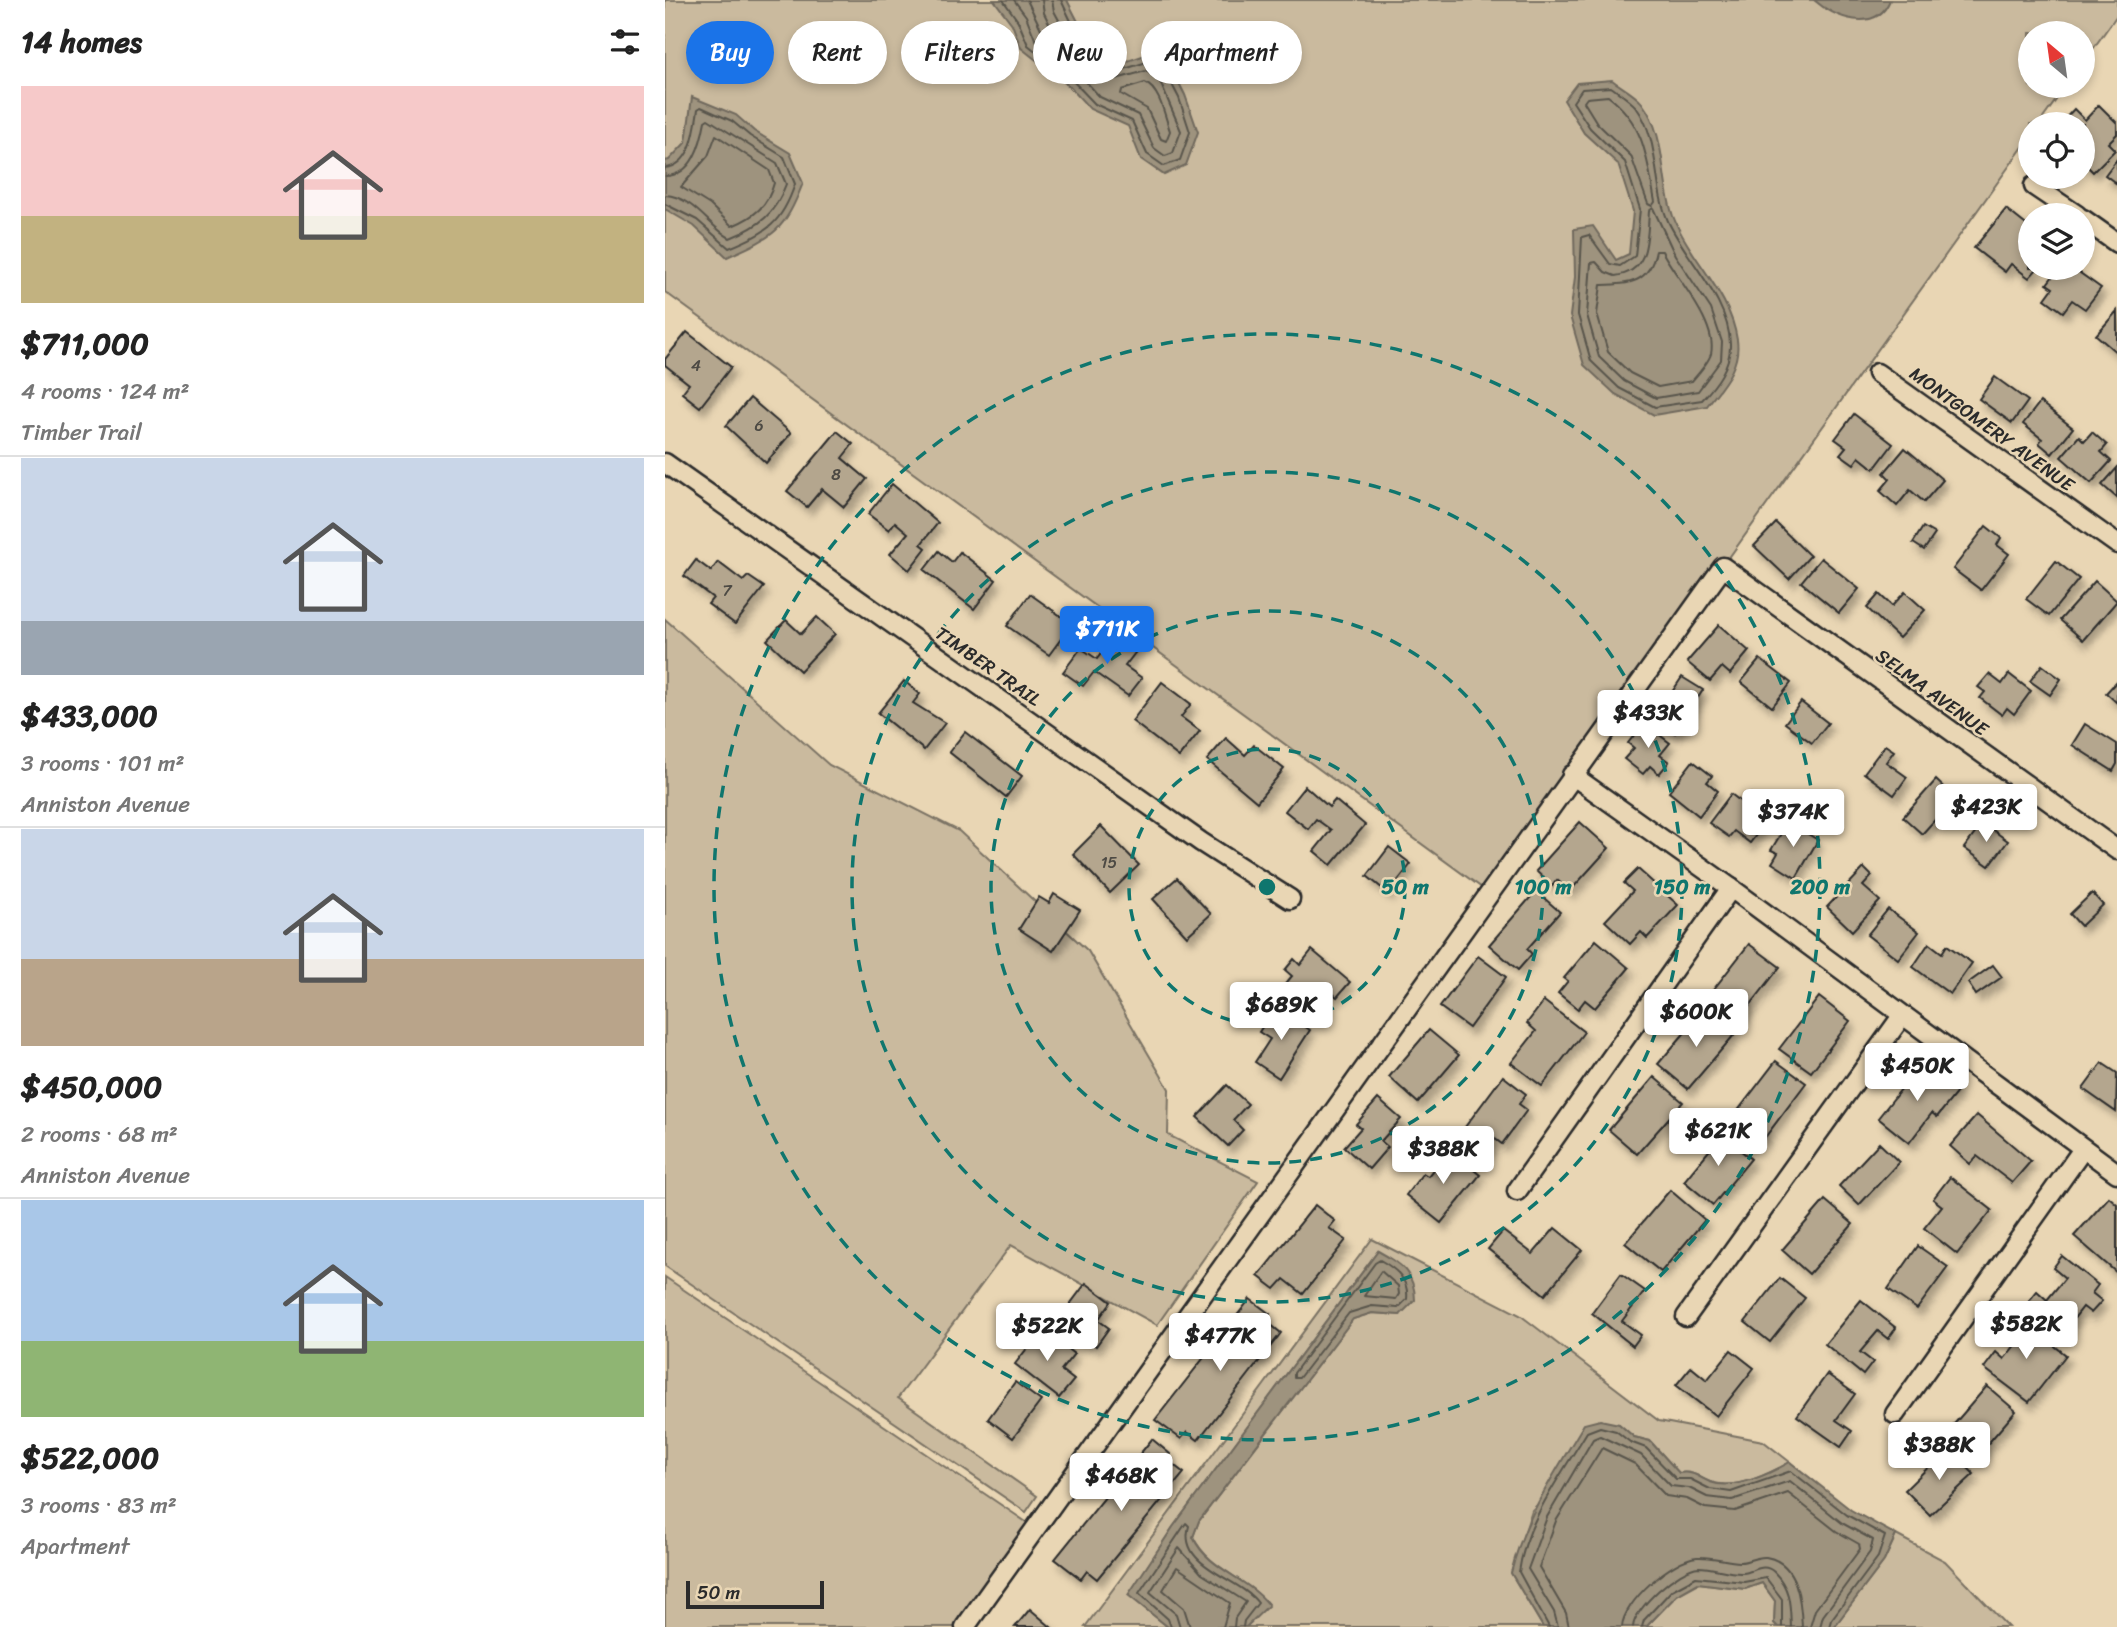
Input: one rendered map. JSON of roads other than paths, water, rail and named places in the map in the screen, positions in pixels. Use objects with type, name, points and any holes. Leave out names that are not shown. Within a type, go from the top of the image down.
[{"type":"street","points":[[2038,189],[2059,203]]},
{"type":"street","points":[[2095,227],[2117,243]]},
{"type":"street","name":"MONTGOMERY AVENUE","points":[[1877,373],[2117,544]]},
{"type":"street","name":"TIMBER TRAIL","points":[[665,463],[1202,842],[1290,899]]},
{"type":"street","name":"SELMA AVENUE","points":[[1571,775],[1723,567],[2117,850]]},
{"type":"street","points":[[965,1627],[1571,775],[1731,888],[2117,1172]]},
{"type":"street","points":[[1517,1191],[1731,888]]},
{"type":"street","points":[[1686,1317],[1902,1016]]},
{"type":"street","points":[[1895,1414],[2083,1149]]},
{"type":"water","points":[[994,0],[1067,0],[1078,21],[1033,21],[1033,58],[1021,48],[1019,21],[1010,21]]},
{"type":"water","points":[[1814,0],[1890,0],[1884,10],[1875,17],[1854,20],[1822,7]]},
{"type":"water","points":[[1141,56],[1141,84],[1180,84],[1185,95],[1198,132],[1186,165],[1164,175],[1141,159],[1128,126],[1090,109],[1066,84],[1127,84],[1127,61]]},
{"type":"water","points":[[1612,80],[1639,100],[1650,116],[1656,130],[1673,216],[1689,247],[1718,291],[1733,323],[1737,340],[1736,359],[1729,376],[1707,406],[1654,415],[1615,394],[1584,365],[1570,316],[1575,277],[1574,229],[1593,226],[1616,260],[1629,254],[1633,211],[1618,164],[1584,133],[1564,100],[1577,83]]},
{"type":"water","points":[[692,97],[736,115],[754,131],[790,153],[803,183],[790,212],[776,230],[727,257],[694,226],[665,209],[665,161],[686,142]]},
{"type":"water","points":[[1378,1251],[1405,1270],[1412,1283],[1415,1300],[1400,1315],[1372,1313],[1353,1319],[1199,1521],[1193,1537],[1208,1558],[1250,1587],[1269,1605],[1246,1627],[1168,1627],[1128,1595],[1173,1527]]},
{"type":"water","points":[[1600,1420],[1619,1424],[1634,1437],[1650,1441],[1679,1473],[1692,1474],[1710,1482],[1741,1483],[1790,1462],[1851,1510],[1896,1535],[1884,1561],[1834,1627],[1778,1627],[1774,1623],[1775,1601],[1762,1583],[1745,1589],[1698,1583],[1677,1595],[1646,1627],[1543,1627],[1511,1573],[1524,1533],[1552,1478],[1584,1424]]}]
